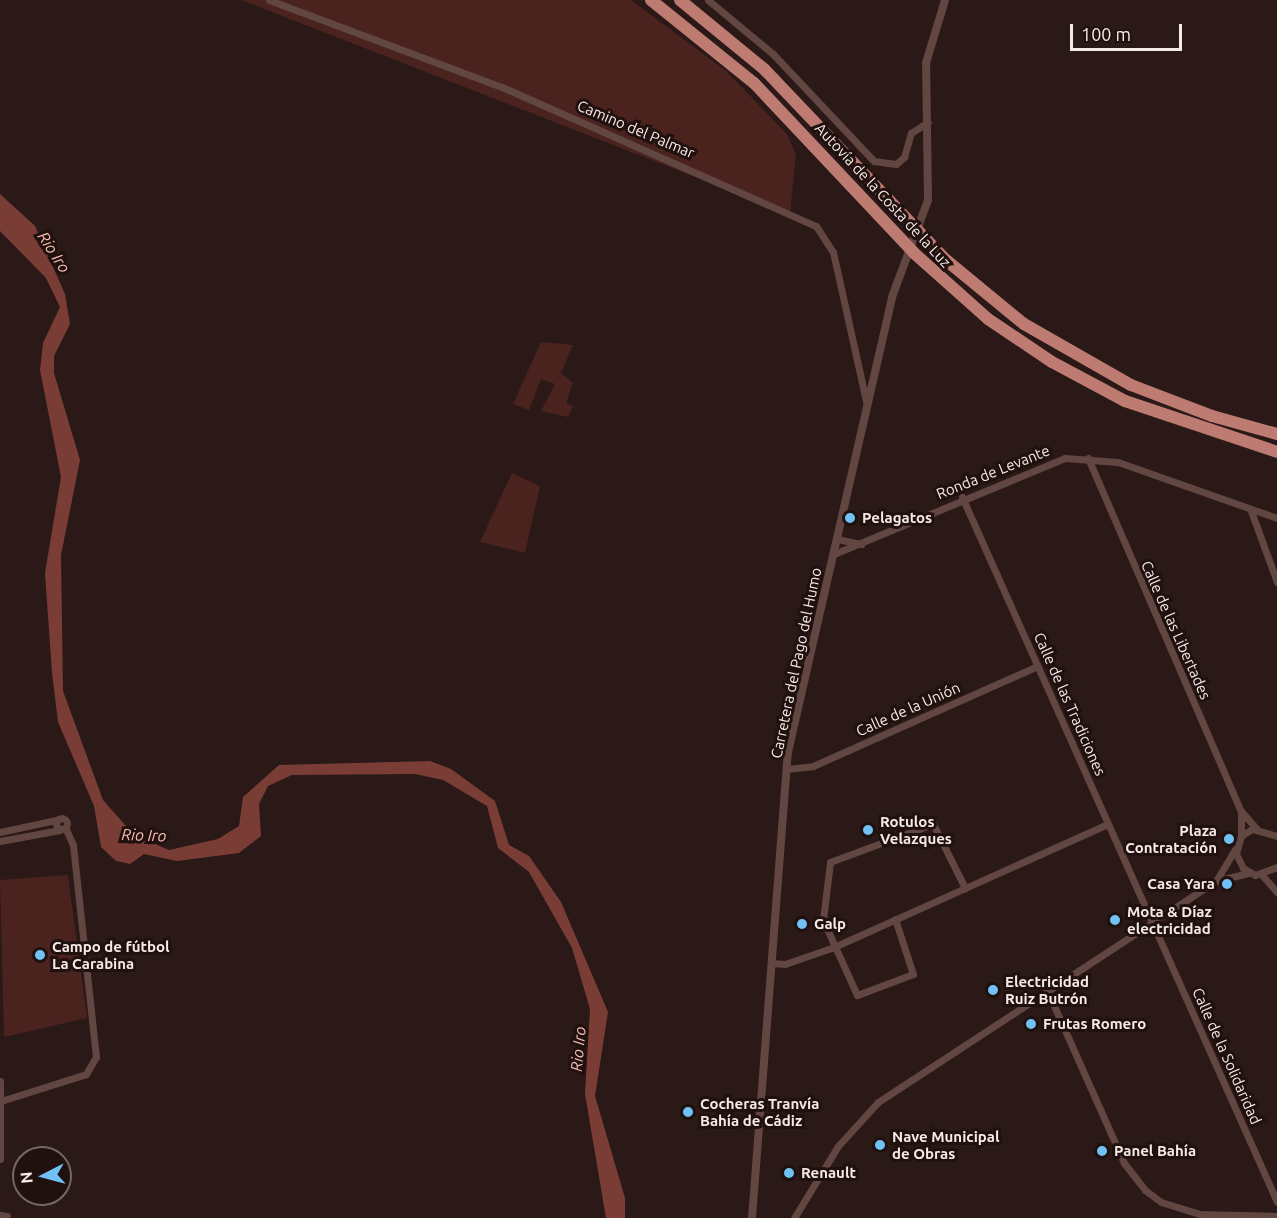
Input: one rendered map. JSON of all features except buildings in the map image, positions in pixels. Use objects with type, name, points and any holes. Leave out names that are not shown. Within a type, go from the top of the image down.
[{"type":"highway","name":"Autovía de la Costa de la Luz","points":[[651,0],[754,83],[914,253],[988,319],[1125,401],[1277,452]]},
{"type":"highway","name":"Autovía de la Costa de la Luz","points":[[680,0],[764,69],[946,260],[1024,324],[1131,385],[1212,416],[1277,434]]},
{"type":"street","name":"Camino del Palmar","points":[[269,0],[502,87],[816,226],[833,252],[866,401]]},
{"type":"street","points":[[708,0],[774,54],[874,161],[896,164],[904,158],[911,133],[928,122],[926,63],[945,0]]},
{"type":"street","name":"Carretera del Pago del Humo","points":[[752,1218],[786,769],[842,540],[866,401],[902,265],[924,216],[929,184],[928,122]]},
{"type":"street","name":"Ronda de Levante","points":[[838,554],[962,497],[1046,463],[1088,458],[1118,462],[1251,511],[1277,518]]},
{"type":"street","name":"Calle de las Libertades","points":[[1088,458],[1241,811],[1256,828]]},
{"type":"street","name":"Calle de las Tradiciones","points":[[962,497],[1152,921]]},
{"type":"street","points":[[1251,511],[1277,582]]},
{"type":"street","points":[[842,540],[861,544]]},
{"type":"street","name":"Calle de la Unión","points":[[786,769],[813,766],[1038,666]]},
{"type":"street","name":"Calle de las Libertades","points":[[1241,811],[1241,836]]},
{"type":"street","points":[[0,831],[60,819],[68,822],[63,829],[0,841]]},
{"type":"street","points":[[895,919],[913,974],[868,995],[854,992],[834,947],[823,914],[826,870],[834,860],[933,824],[964,888]]},
{"type":"street","points":[[771,963],[785,964],[834,947],[1108,824]]},
{"type":"street","points":[[1216,881],[1241,836],[1256,828],[1275,832]]},
{"type":"street","points":[[1,1101],[86,1074],[96,1057],[73,845],[63,829]]},
{"type":"street","points":[[1236,848],[1238,862],[1248,873]]},
{"type":"street","points":[[794,1218],[838,1146],[878,1101],[1216,881],[1248,873],[1262,875],[1277,867]]},
{"type":"street","points":[[1262,875],[1277,892]]},
{"type":"street","name":"Calle de la Solidaridad","points":[[1152,921],[1277,1202]]},
{"type":"street","points":[[1047,990],[1124,1163],[1145,1190],[1161,1202],[1200,1215],[1277,1216]]},
{"type":"street","points":[[0,1081],[2,1157]]},
{"type":"shaded area","points":[[241,0],[631,0],[726,71],[787,134],[796,155],[790,214]]},
{"type":"shaded area","points":[[0,194],[35,226],[65,294],[70,324],[54,356],[54,373],[80,460],[61,555],[63,691],[103,800],[134,835],[169,850],[218,839],[239,826],[243,797],[279,765],[430,761],[451,769],[495,801],[509,845],[529,856],[561,902],[608,1012],[595,1096],[625,1198],[625,1218],[606,1218],[585,1094],[590,1009],[572,948],[529,872],[498,848],[487,806],[443,780],[415,774],[292,775],[268,786],[259,804],[261,836],[239,853],[177,861],[144,854],[130,864],[116,861],[101,847],[94,806],[58,722],[52,673],[45,573],[61,477],[40,370],[43,343],[60,307],[46,278],[0,231]]},
{"type":"shaded area","points":[[541,342],[573,345],[561,373],[573,383],[566,403],[573,406],[568,417],[541,411],[555,384],[541,379],[529,410],[513,404]]},
{"type":"shaded area","points":[[512,473],[540,486],[525,553],[480,542]]},
{"type":"shaded area","name":"Campo de fútbol La Carabina","points":[[68,875],[87,1018],[4,1037],[0,880]]},
{"type":"place","name":"Pelagatos","points":[[850,518]]},
{"type":"place","name":"Rotulos Velazques","points":[[868,830]]},
{"type":"place","name":"Plaza Contratación","points":[[1229,839]]},
{"type":"place","name":"Casa Yara","points":[[1227,884]]},
{"type":"place","name":"Mota & Díaz electricidad","points":[[1115,920]]},
{"type":"place","name":"Galp","points":[[802,924]]},
{"type":"place","name":"Campo de fútbol La Carabina","points":[[40,955]]},
{"type":"place","name":"Electricidad Ruiz Butrón","points":[[993,990]]},
{"type":"place","name":"Frutas Romero","points":[[1031,1024]]},
{"type":"place","name":"Cocheras Tranvía Bahía de Cádiz","points":[[688,1112]]},
{"type":"place","name":"Nave Municipal de Obras","points":[[880,1145]]},
{"type":"place","name":"Panel Bahía","points":[[1102,1151]]},
{"type":"place","name":"Renault","points":[[789,1173]]},
{"type":"water label","name":"Rio Iro","points":[[54,252]]},
{"type":"water label","name":"Rio Iro","points":[[144,835]]},
{"type":"water label","name":"Rio Iro","points":[[578,1049]]}]
